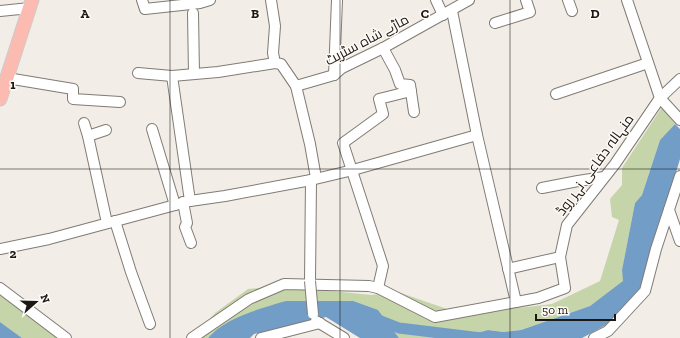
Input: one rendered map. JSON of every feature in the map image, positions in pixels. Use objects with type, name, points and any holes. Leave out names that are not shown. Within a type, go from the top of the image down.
[{"type":"main road","points":[[0,99],[31,4]]},
{"type":"street","points":[[142,0],[145,9],[200,4],[210,0]]},
{"type":"street","points":[[272,0],[275,26],[273,53],[275,63]]},
{"type":"street","points":[[334,75],[337,0]]},
{"type":"street","points":[[436,0],[448,13],[516,302]]},
{"type":"street","name":"ماڑے شاہ سٹریٹ","points":[[296,86],[334,75],[342,68],[383,48],[469,0]]},
{"type":"street","points":[[495,23],[530,12],[526,0]]},
{"type":"street","points":[[568,0],[572,11]]},
{"type":"street","points":[[627,0],[660,98],[680,120]]},
{"type":"street","points":[[0,11],[31,4]]},
{"type":"street","points":[[193,13],[194,74]]},
{"type":"street","points":[[383,48],[395,70],[400,84],[410,85],[414,112]]},
{"type":"street","points":[[138,73],[172,76],[218,72],[275,63],[281,64],[296,86],[310,144],[313,179],[310,281],[314,319],[344,338]]},
{"type":"street","points":[[556,94],[648,63]]},
{"type":"street","points":[[172,76],[183,203],[187,224],[185,228],[191,244]]},
{"type":"street","points":[[7,78],[73,89],[73,99],[120,102]]},
{"type":"street","name":"منہالہ دفاعی نہر روڈ","points":[[192,338],[249,299],[284,284],[369,286],[378,288],[436,317],[538,298],[565,288],[560,257],[567,225],[604,177],[660,98],[680,79]]},
{"type":"street","points":[[378,288],[383,266],[344,143],[383,114],[379,99],[411,91]]},
{"type":"street","points":[[84,123],[111,222],[150,324]]},
{"type":"street","points":[[152,129],[183,203]]},
{"type":"street","points":[[88,136],[106,130]]},
{"type":"street","points":[[0,249],[49,239],[183,203],[313,179],[353,170],[477,135]]},
{"type":"street","points":[[594,338],[608,331],[645,291],[656,249],[680,176]]},
{"type":"street","points":[[542,188],[604,177]]},
{"type":"street","points":[[669,210],[680,242]]},
{"type":"street","points":[[508,269],[560,257]]},
{"type":"street","points":[[0,288],[66,338]]},
{"type":"street","points":[[261,338],[296,334],[320,323]]},
{"type":"green space","points":[[662,107],[675,124],[660,140],[642,195],[635,203],[622,270],[624,281],[590,306],[521,330],[503,332],[488,330],[460,338],[399,338],[378,310],[213,332],[208,338],[193,338],[215,313],[248,289],[284,286],[371,295],[398,292],[447,309],[484,312],[552,304],[600,281],[619,220],[612,217],[610,199],[622,185],[622,168]]},
{"type":"green space","points":[[0,293],[57,338],[22,338],[0,322]]},
{"type":"water","points":[[675,124],[680,129],[680,159],[641,288],[606,325],[582,338],[460,338],[488,330],[503,332],[521,330],[590,306],[623,281],[622,270],[635,203],[642,195],[660,140]]},
{"type":"water","points":[[286,301],[353,301],[378,310],[399,338],[360,338],[326,317],[254,334],[250,338],[208,338],[215,331],[233,319]]},
{"type":"water","points":[[0,322],[22,338],[0,338]]},
{"type":"waterway","points":[[376,319],[399,328],[481,338]]}]
